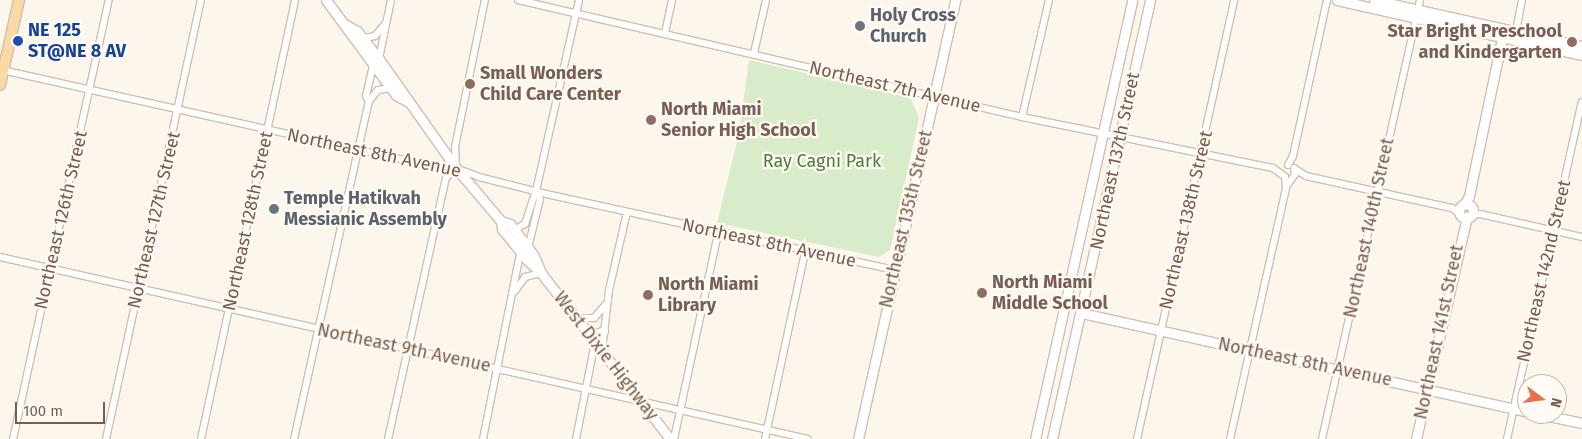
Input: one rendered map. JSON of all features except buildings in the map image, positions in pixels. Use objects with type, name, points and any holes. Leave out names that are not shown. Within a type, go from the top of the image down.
[{"type":"main road","points":[[0,85],[19,0]]},
{"type":"street","name":"Northeast 126th Street","points":[[13,439],[109,0]]},
{"type":"street","name":"Northeast 127th Street","points":[[106,439],[201,0]]},
{"type":"street","name":"West Dixie Highway","points":[[326,0],[346,25],[363,38],[391,88],[399,98],[407,101]]},
{"type":"street","points":[[294,439],[358,150],[368,101],[366,96],[391,0]]},
{"type":"street","points":[[388,439],[446,178],[456,168],[455,147],[465,109],[469,75],[485,0]]},
{"type":"street","name":"Northeast 7th Avenue","points":[[518,0],[754,53],[1022,117],[1273,168],[1291,167]]},
{"type":"street","points":[[514,230],[525,224],[536,191],[579,0]]},
{"type":"street","points":[[665,33],[672,0]]},
{"type":"street","points":[[754,53],[766,0]]},
{"type":"street","name":"Northeast 135th Street","points":[[858,439],[955,0]]},
{"type":"street","points":[[1022,117],[1049,0]]},
{"type":"street","name":"Northeast 137th Street","points":[[1035,439],[1132,0]]},
{"type":"street","name":"Northeast 137th Street","points":[[1052,439],[1122,136],[1150,0]]},
{"type":"street","name":"Northeast 138th Street","points":[[1137,439],[1234,0]]},
{"type":"street","points":[[1230,439],[1327,0]]},
{"type":"street","points":[[1337,0],[1419,16],[1502,38],[1582,55]]},
{"type":"street","points":[[1374,0],[1419,16],[1502,33],[1516,31],[1582,46]]},
{"type":"street","name":"Northeast 140th Street","points":[[1322,439],[1377,192],[1419,16],[1420,0]]},
{"type":"street","points":[[1516,31],[1522,0]]},
{"type":"street","name":"Northeast 128th Street","points":[[201,439],[296,1]]},
{"type":"street","points":[[363,38],[375,36],[385,24]]},
{"type":"street","name":"West Dixie Highway","points":[[346,25],[349,34],[405,91],[407,101],[456,168],[500,221],[514,230],[524,250]]},
{"type":"street","name":"Northeast 141st Street","points":[[1416,439],[1502,38]]},
{"type":"street","points":[[1122,47],[1140,51]]},
{"type":"street","name":"Northeast 8th Avenue","points":[[2,70],[436,167],[456,168],[479,178],[805,252],[895,270]]},
{"type":"street","points":[[368,101],[378,90],[391,88]]},
{"type":"street","name":"Northeast 142nd Street","points":[[1507,439],[1582,102]]},
{"type":"street","points":[[1291,167],[1306,176]]},
{"type":"street","points":[[1288,177],[1291,167]]},
{"type":"street","name":"Northeast 7th Avenue","points":[[1273,168],[1288,177]]},
{"type":"street","points":[[1288,177],[1306,176],[1582,237]]},
{"type":"street","points":[[483,439],[524,250],[540,199],[536,191]]},
{"type":"street","points":[[602,350],[606,302],[627,212]]},
{"type":"street","points":[[1083,220],[1101,224]]},
{"type":"street","name":"West Dixie Highway","points":[[500,221],[502,229],[524,250],[670,439]]},
{"type":"street","points":[[674,439],[681,410],[686,370],[718,232]]},
{"type":"street","points":[[765,439],[805,252]]},
{"type":"street","name":"Northeast 9th Avenue","points":[[0,257],[229,311],[498,368],[808,439]]},
{"type":"street","points":[[515,291],[525,277],[541,272]]},
{"type":"street","points":[[576,318],[596,317],[606,302]]},
{"type":"street","name":"Northeast 8th Avenue","points":[[1082,313],[1517,410]]},
{"type":"street","points":[[587,331],[598,334],[603,331]]},
{"type":"street","points":[[576,439],[595,342]]},
{"type":"street","points":[[1042,412],[1058,415]]},
{"type":"street","points":[[1567,420],[1582,423]]},
{"type":"green space","name":"Ray Cagni Park","points":[[749,60],[911,98],[919,118],[890,250],[879,257],[717,223],[739,133]]},
{"type":"place","name":"Holy Cross Church","points":[[860,26]]},
{"type":"place","name":"NE 125 ST@NE 8 AV","points":[[18,41]]},
{"type":"place","name":"Star Bright Preschool and Kindergarten","points":[[1572,42]]},
{"type":"place","name":"Small Wonders Child Care Center","points":[[470,84]]},
{"type":"place","name":"North Miami Senior High School","points":[[651,120]]},
{"type":"place","name":"Temple Hatikvah Messianic Assembly","points":[[274,209]]},
{"type":"place","name":"North Miami Middle School","points":[[982,293]]},
{"type":"place","name":"North Miami Library","points":[[648,295]]}]
